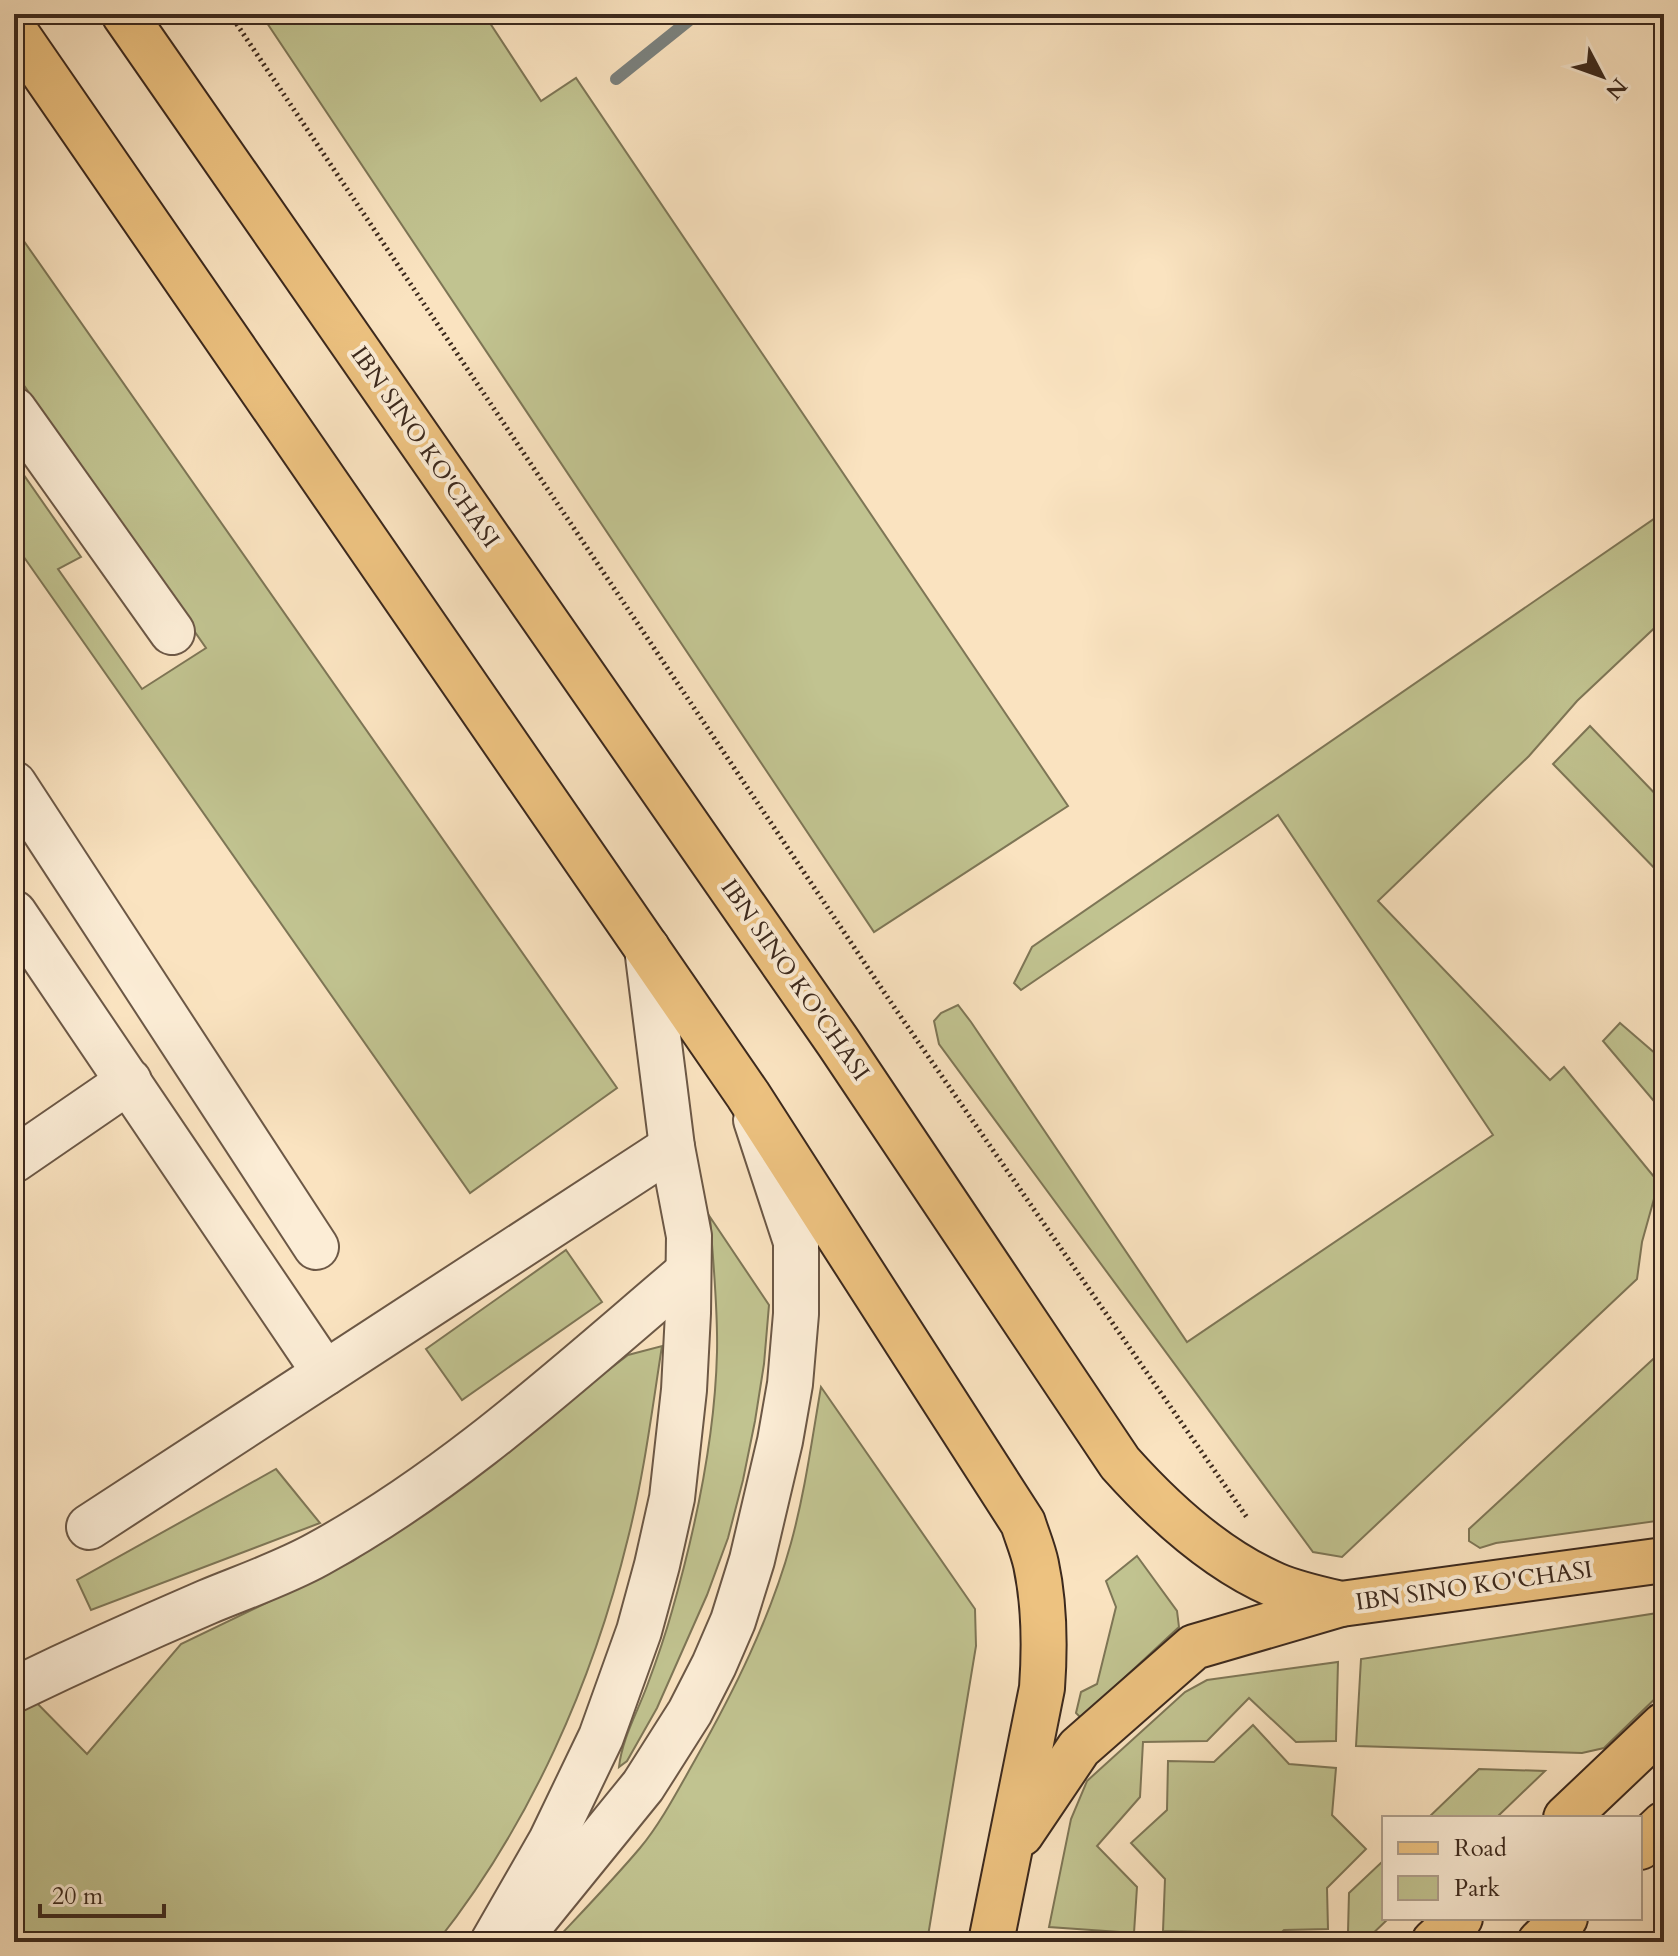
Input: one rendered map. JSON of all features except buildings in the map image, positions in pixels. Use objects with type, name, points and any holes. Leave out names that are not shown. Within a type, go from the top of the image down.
[{"type":"main road","name":"IBN SINO KO'CHASI","points":[[124,14],[838,1042],[1120,1463],[1164,1509],[1209,1545],[1275,1585],[1341,1604],[1662,1561]]},
{"type":"main road","points":[[14,30],[748,1095],[1023,1523],[1040,1590],[1045,1646],[1042,1688],[991,1942]]},
{"type":"main road","points":[[1009,1852],[1079,1748],[1194,1647],[1341,1604]]},
{"type":"main road","points":[[1568,1816],[1664,1725]]},
{"type":"main road","points":[[1642,1845],[1664,1824]]},
{"type":"main road","points":[[1434,1942],[1458,1920]]},
{"type":"main road","points":[[1540,1942],[1563,1920]]},
{"type":"street","points":[[14,410],[172,632]]},
{"type":"street","points":[[15,788],[316,1247]]},
{"type":"street","points":[[14,913],[325,1373]]},
{"type":"street","points":[[493,1942],[551,1841],[589,1763],[621,1685],[657,1565],[672,1498],[684,1390],[689,1236],[672,1147],[647,948]]},
{"type":"street","points":[[14,1160],[129,1081]]},
{"type":"street","points":[[516,1942],[643,1786],[690,1712],[733,1621],[752,1560],[790,1384],[796,1314],[796,1242],[748,1095]]},
{"type":"street","points":[[89,1527],[672,1147]]},
{"type":"street","points":[[14,1690],[110,1644],[315,1556],[374,1522],[497,1434],[688,1272]]},
{"type":"path","points":[[230,14],[894,1007],[1253,1525]]},
{"type":"green space","points":[[261,14],[484,14],[541,101],[576,78],[1068,806],[874,932]]},
{"type":"green space","points":[[14,227],[617,1088],[470,1193],[14,543],[14,461],[81,557],[58,569],[142,689],[206,648],[14,371]]},
{"type":"green space","points":[[1664,512],[1664,619],[1577,701],[1529,756],[1378,901],[1550,1080],[1564,1067],[1655,1178],[1657,1188],[1642,1242],[1637,1279],[1342,1557],[1313,1552],[939,1044],[934,1021],[941,1013],[958,1005],[1187,1342],[1493,1135],[1278,815],[1021,990],[1014,983],[1032,947]]},
{"type":"green space","points":[[1590,726],[1664,803],[1664,878],[1553,764]]},
{"type":"green space","points":[[1620,1023],[1664,1061],[1664,1113],[1603,1041]]},
{"type":"green space","points":[[710,1217],[769,1305],[755,1421],[728,1538],[707,1595],[657,1708],[627,1761],[619,1767],[672,1611],[689,1547],[708,1450],[717,1352]]},
{"type":"green space","points":[[566,1250],[602,1302],[462,1400],[426,1349]]},
{"type":"green space","points":[[662,1346],[634,1514],[614,1592],[577,1698],[529,1801],[501,1850],[437,1942],[14,1942],[14,1706],[30,1696],[87,1754],[181,1644],[353,1561],[416,1517],[628,1355]]},
{"type":"green space","points":[[1664,1349],[1664,1520],[1496,1543],[1480,1548],[1469,1541],[1469,1529]]},
{"type":"green space","points":[[821,1387],[975,1609],[976,1646],[927,1942],[554,1942],[655,1828],[737,1681],[773,1599],[791,1543]]},
{"type":"green space","points":[[276,1469],[320,1523],[91,1610],[77,1580]]},
{"type":"green space","points":[[1137,1556],[1177,1611],[1179,1627],[1081,1718],[1076,1713],[1081,1692],[1097,1684],[1116,1607],[1106,1581]]},
{"type":"green space","points":[[1664,1612],[1664,1690],[1604,1748],[1582,1753],[1356,1746],[1361,1659]]},
{"type":"green space","points":[[1338,1662],[1336,1741],[1296,1742],[1249,1698],[1207,1741],[1143,1742],[1140,1797],[1097,1846],[1137,1887],[1134,1933],[1049,1927],[1071,1819],[1087,1781],[1185,1692],[1207,1680]]},
{"type":"green space","points":[[1253,1725],[1289,1764],[1336,1768],[1332,1815],[1366,1849],[1327,1888],[1328,1929],[1284,1930],[1272,1942],[1221,1942],[1211,1932],[1163,1931],[1165,1879],[1131,1843],[1167,1810],[1168,1761],[1214,1762]]},
{"type":"green space","points":[[1479,1769],[1545,1771],[1498,1816],[1430,1816]]},
{"type":"green space","points":[[1382,1862],[1382,1920],[1387,1920],[1364,1942],[1358,1942],[1348,1932],[1349,1893]]},
{"type":"waterway","points":[[616,79],[697,14]]}]
